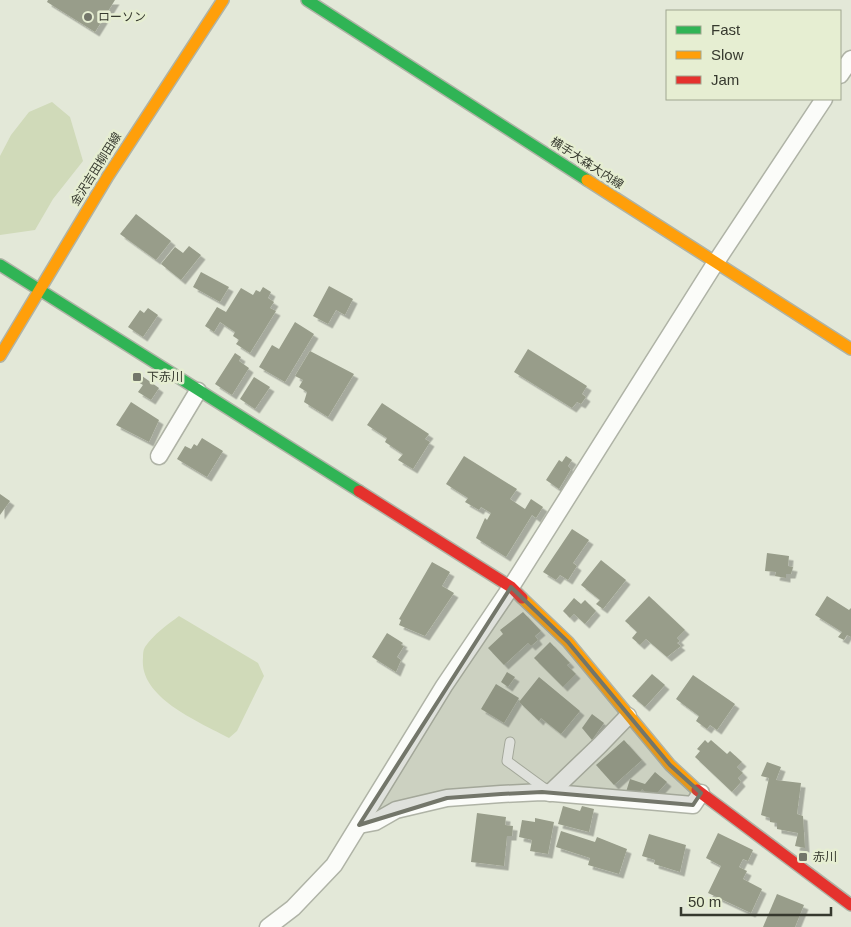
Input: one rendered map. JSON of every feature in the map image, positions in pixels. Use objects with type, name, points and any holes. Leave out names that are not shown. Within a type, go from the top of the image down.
[{"type":"street","name":"金沢吉田柳田線","points":[[0,356],[37,290],[160,94],[222,0]]},
{"type":"street","name":"横手大森大内線","points":[[307,0],[851,350]]},
{"type":"street","points":[[841,73],[851,58]]},
{"type":"street","points":[[268,927],[293,908],[334,865],[444,686],[510,587],[716,262],[823,100]]},
{"type":"street","points":[[0,265],[510,587],[568,642],[670,765],[701,793],[851,905]]},
{"type":"street","points":[[159,456],[198,391]]},
{"type":"street","points":[[550,793],[587,759],[628,716]]},
{"type":"street","points":[[359,825],[375,822],[396,810],[447,798],[550,793],[692,805],[701,793]]},
{"type":"lane","points":[[510,742],[507,761],[550,793]]},
{"type":"highlighted area","points":[[511,587],[568,642],[670,765],[701,793],[693,805],[542,792],[501,794],[447,798],[359,825]]},
{"type":"green space","points":[[52,102],[70,117],[83,161],[53,199],[35,230],[0,235],[0,156],[11,135],[29,112]]},
{"type":"green space","points":[[179,616],[258,663],[264,676],[237,731],[229,738],[188,716],[161,697],[151,685],[144,672],[143,651],[145,647],[165,626]]},
{"type":"building","name":"ローソン","points":[[48,0],[115,0],[95,32],[47,2]]},
{"type":"building","points":[[136,214],[171,241],[156,260],[120,234]]},
{"type":"building","points":[[189,246],[201,255],[181,280],[161,264],[175,247],[183,253]]},
{"type":"building","points":[[201,272],[229,287],[220,302],[193,287]]},
{"type":"building","points":[[329,286],[353,299],[345,315],[336,310],[328,324],[313,316]]},
{"type":"building","points":[[263,287],[271,292],[268,298],[274,302],[270,308],[276,311],[250,353],[236,344],[239,340],[233,336],[235,332],[220,322],[214,332],[205,326],[217,307],[226,312],[241,288],[253,295],[256,290],[260,292]]},
{"type":"building","points":[[148,308],[158,315],[143,337],[128,327],[140,310],[144,313]]},
{"type":"building","points":[[295,322],[314,334],[285,382],[259,367],[272,345],[279,349]]},
{"type":"building","points":[[528,349],[587,386],[582,394],[586,397],[581,404],[577,402],[572,408],[514,372]]},
{"type":"building","points":[[310,351],[354,374],[328,417],[304,402],[307,392],[299,387],[303,380],[295,376]]},
{"type":"building","points":[[235,353],[241,357],[239,361],[249,368],[232,395],[215,384]]},
{"type":"building","points":[[142,376],[159,388],[151,400],[138,392],[143,385],[138,382]]},
{"type":"building","points":[[254,377],[270,387],[255,409],[240,399]]},
{"type":"building","points":[[131,402],[159,420],[149,442],[116,425]]},
{"type":"building","points":[[382,403],[429,434],[425,439],[430,442],[413,469],[398,460],[403,454],[385,442],[387,438],[367,425]]},
{"type":"building","points":[[202,438],[223,451],[207,477],[177,459],[185,446],[191,449],[194,444],[197,446]]},
{"type":"building","points":[[464,456],[517,489],[510,499],[525,509],[531,499],[543,507],[536,518],[532,515],[506,557],[476,538],[485,518],[487,520],[491,513],[481,507],[479,510],[465,502],[468,498],[446,484]]},
{"type":"building","points":[[566,456],[572,460],[568,466],[571,469],[559,489],[546,480],[559,460],[562,462]]},
{"type":"building","points":[[0,494],[10,501],[0,515]]},
{"type":"building","points":[[572,529],[589,540],[573,563],[577,566],[568,580],[560,575],[556,580],[543,572]]},
{"type":"building","points":[[767,553],[789,556],[788,566],[793,567],[791,574],[786,574],[786,578],[775,576],[776,572],[765,571]]},
{"type":"building","points":[[601,560],[626,580],[603,609],[596,604],[600,600],[581,585]]},
{"type":"building","points":[[432,562],[450,572],[442,586],[454,593],[425,636],[399,625],[401,620],[399,619]]},
{"type":"building","points":[[649,596],[685,630],[677,638],[680,641],[677,643],[681,646],[667,657],[646,639],[640,645],[632,638],[637,632],[625,621]]},
{"type":"building","points":[[827,596],[849,610],[851,608],[851,637],[847,635],[844,640],[838,637],[842,632],[815,615]]},
{"type":"building","points":[[574,598],[581,604],[585,600],[596,611],[585,624],[574,614],[570,618],[563,611]]},
{"type":"building","points":[[523,612],[541,631],[535,636],[538,640],[531,646],[528,643],[504,665],[488,648],[503,634],[500,630]]},
{"type":"building","points":[[387,633],[403,643],[401,645],[404,646],[397,657],[401,660],[396,672],[372,657]]},
{"type":"building","points":[[550,642],[570,663],[567,665],[576,674],[563,687],[534,658]]},
{"type":"building","points":[[507,672],[515,677],[508,687],[501,682]]},
{"type":"building","points":[[652,674],[665,685],[645,707],[632,696]]},
{"type":"building","points":[[693,675],[735,704],[717,730],[710,725],[707,729],[696,721],[699,716],[676,699]]},
{"type":"building","points":[[539,677],[580,711],[561,734],[541,718],[539,721],[519,702]]},
{"type":"building","points":[[496,684],[519,698],[504,723],[481,709]]},
{"type":"building","points":[[592,714],[604,723],[592,740],[582,728]]},
{"type":"building","points":[[624,740],[642,760],[614,785],[596,765]]},
{"type":"building","points":[[705,740],[708,743],[711,740],[727,754],[730,751],[742,762],[737,767],[743,773],[738,778],[741,782],[732,792],[695,757],[700,751],[697,749]]},
{"type":"building","points":[[767,762],[781,767],[776,780],[801,783],[797,814],[803,816],[805,848],[795,846],[798,833],[777,829],[777,823],[770,822],[770,818],[761,815],[769,778],[761,776]]},
{"type":"building","points":[[655,772],[667,782],[652,799],[642,789],[639,797],[626,792],[630,779],[645,784]]},
{"type":"building","points":[[563,806],[580,811],[582,806],[594,809],[589,832],[558,824]]},
{"type":"building","points":[[477,813],[506,817],[505,825],[513,826],[512,836],[507,836],[504,866],[471,862]]},
{"type":"building","points":[[535,818],[554,822],[548,854],[530,851],[532,840],[519,837],[522,820],[535,822]]},
{"type":"building","points":[[561,831],[595,842],[597,837],[627,849],[619,874],[588,865],[590,858],[556,847]]},
{"type":"building","points":[[718,833],[753,850],[748,861],[743,859],[739,867],[747,871],[743,879],[762,889],[751,913],[708,893],[721,866],[706,858]]},
{"type":"building","points":[[649,834],[686,845],[680,872],[654,864],[655,860],[642,856]]},
{"type":"building","points":[[777,894],[804,905],[795,927],[763,927]]},
{"type":"traffic: fast","points":[[307,0],[587,180]]},
{"type":"traffic: fast","points":[[0,265],[359,491]]},
{"type":"traffic: slow","points":[[0,356],[108,176],[223,0]]},
{"type":"traffic: slow","points":[[587,180],[851,349]]},
{"type":"traffic: slow","points":[[522,598],[568,642],[670,765],[697,790]]},
{"type":"traffic: jam","points":[[359,491],[511,587],[522,598]]},
{"type":"traffic: jam","points":[[697,790],[851,905]]},
{"type":"place","name":"ローソン","points":[[88,17]]},
{"type":"place","name":"下赤川","points":[[137,377]]},
{"type":"place","name":"赤川","points":[[803,857]]}]
